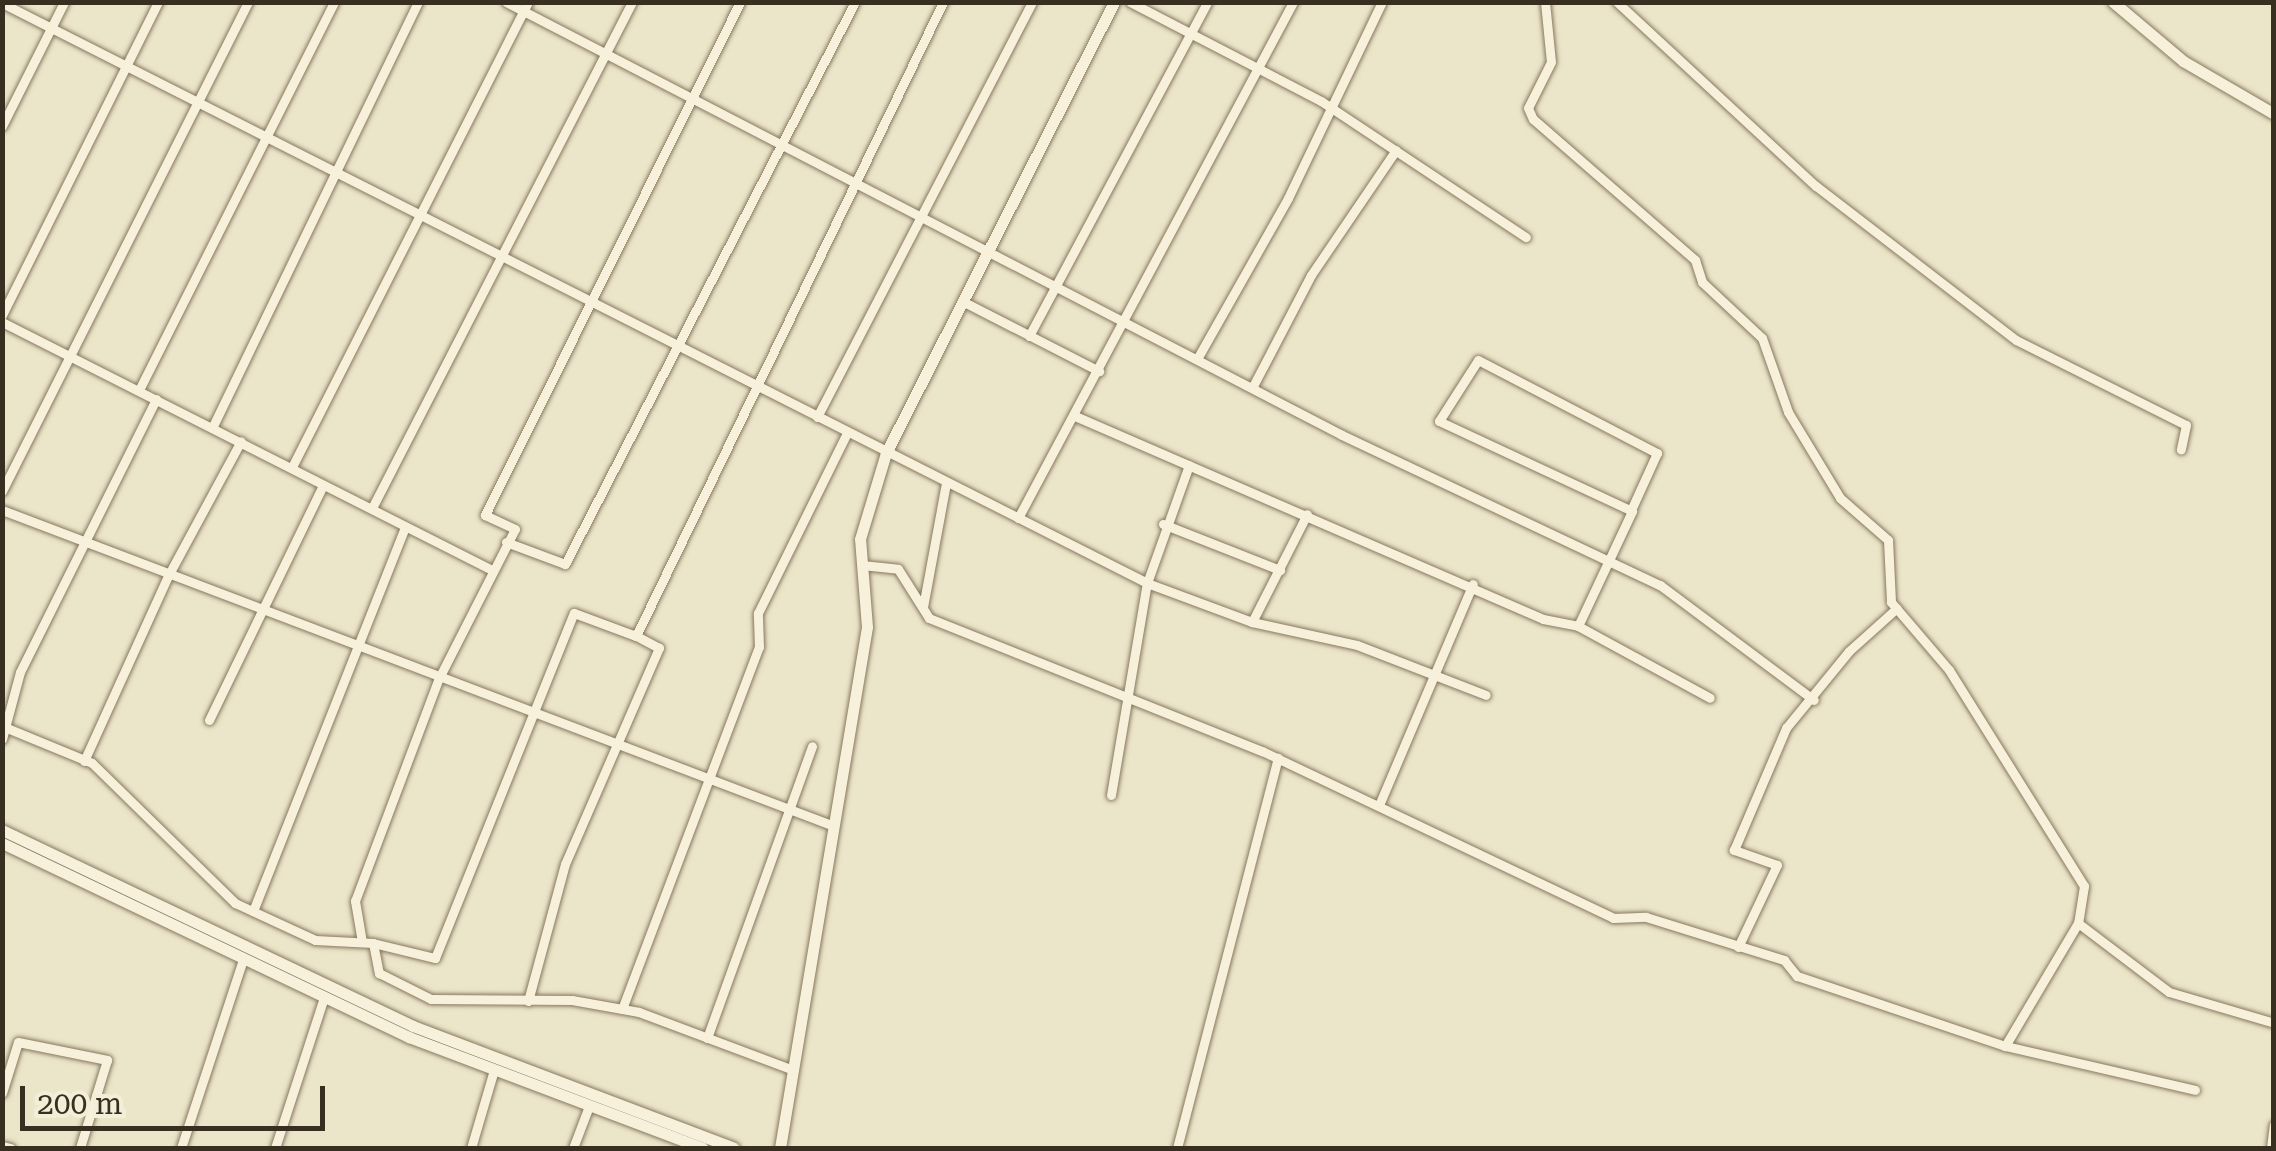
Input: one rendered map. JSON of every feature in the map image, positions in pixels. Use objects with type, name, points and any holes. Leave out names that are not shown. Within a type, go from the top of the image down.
[{"type":"street","points":[[2,2],[1147,583],[1252,622],[1344,641],[1486,694]]},
{"type":"street","points":[[2,126],[64,2]]},
{"type":"street","points":[[158,2],[2,318],[156,399],[293,464],[404,530],[490,569]]},
{"type":"street","points":[[2,491],[248,2]]},
{"type":"street","points":[[139,390],[334,2]]},
{"type":"street","points":[[213,426],[418,2]]},
{"type":"street","points":[[506,2],[526,7],[606,53],[1252,388],[1660,585],[1814,700]]},
{"type":"street","points":[[372,508],[632,2]]},
{"type":"street","points":[[740,2],[485,514],[515,529],[490,569],[439,678],[355,901],[380,973],[431,998],[622,1008],[793,1070]]},
{"type":"street","points":[[506,542],[565,564],[854,2]]},
{"type":"street","points":[[636,636],[758,388],[852,180],[943,2]]},
{"type":"street","points":[[817,418],[1032,2]]},
{"type":"street","points":[[780,1148],[867,627],[860,538],[886,453],[1114,2]]},
{"type":"street","points":[[1130,2],[1333,109],[1526,237]]},
{"type":"street","points":[[1030,336],[1208,2]]},
{"type":"street","points":[[1018,518],[1262,71],[1293,2]]},
{"type":"street","points":[[1197,359],[1333,109],[1382,2]]},
{"type":"street","points":[[1545,2],[1550,62],[1528,108],[1533,118],[1695,260],[1702,282],[1762,338],[1788,412],[1840,498],[1888,540],[1897,608],[1949,670],[2084,886],[2078,923],[2005,1046]]},
{"type":"street","points":[[1616,2],[1816,186],[2016,340],[2186,425],[2181,449]]},
{"type":"street","points":[[2113,2],[2183,60],[2274,114]]},
{"type":"street","points":[[293,464],[526,7]]},
{"type":"street","points":[[1252,388],[1310,275],[1396,150]]},
{"type":"street","points":[[964,302],[1099,371]]},
{"type":"street","points":[[1578,626],[1611,563],[1657,453],[1478,360],[1439,420],[1631,510]]},
{"type":"street","points":[[2,739],[20,672],[156,399]]},
{"type":"street","points":[[1075,416],[1473,584],[1543,619],[1578,626],[1710,698]]},
{"type":"street","points":[[622,1008],[705,778],[759,648],[758,613],[847,433]]},
{"type":"street","points":[[84,760],[168,576],[241,441]]},
{"type":"street","points":[[1111,795],[1134,696],[1147,583],[1163,524],[1189,465]]},
{"type":"street","points":[[922,607],[946,483]]},
{"type":"street","points":[[210,720],[323,485]]},
{"type":"street","points":[[2,510],[262,612],[834,826]]},
{"type":"street","points":[[1252,622],[1307,514]]},
{"type":"street","points":[[1163,524],[1280,570]]},
{"type":"street","points":[[253,911],[354,646],[404,530]]},
{"type":"street","points":[[862,565],[898,569],[929,618],[1134,696],[1278,758],[1613,918],[1646,917],[1784,960],[1797,976],[2005,1046],[2195,1090]]},
{"type":"street","points":[[1379,804],[1473,584]]},
{"type":"street","points":[[1738,947],[1777,866],[1734,850],[1786,728],[1814,700],[1849,651],[1897,608]]},
{"type":"street","points":[[4,726],[84,760],[253,911],[315,940],[367,942],[436,958],[530,712],[574,614],[660,648],[565,864],[528,1001]]},
{"type":"street","points":[[707,1038],[812,746]]},
{"type":"street","points":[[1177,1148],[1278,758]]},
{"type":"street","points":[[2,830],[413,1026],[734,1148]]},
{"type":"street","points":[[2,843],[324,997],[494,1070],[680,1144],[703,1148]]},
{"type":"street","points":[[2078,923],[2169,992],[2274,1023]]},
{"type":"street","points":[[181,1148],[243,959]]},
{"type":"street","points":[[274,1148],[324,997]]},
{"type":"street","points":[[2,1092],[18,1042],[107,1060],[80,1148]]},
{"type":"street","points":[[472,1148],[494,1070]]},
{"type":"street","points":[[573,1148],[589,1106]]},
{"type":"street","points":[[2271,1148],[2274,1125]]},
{"type":"street","points":[[2,1146],[11,1148]]}]
